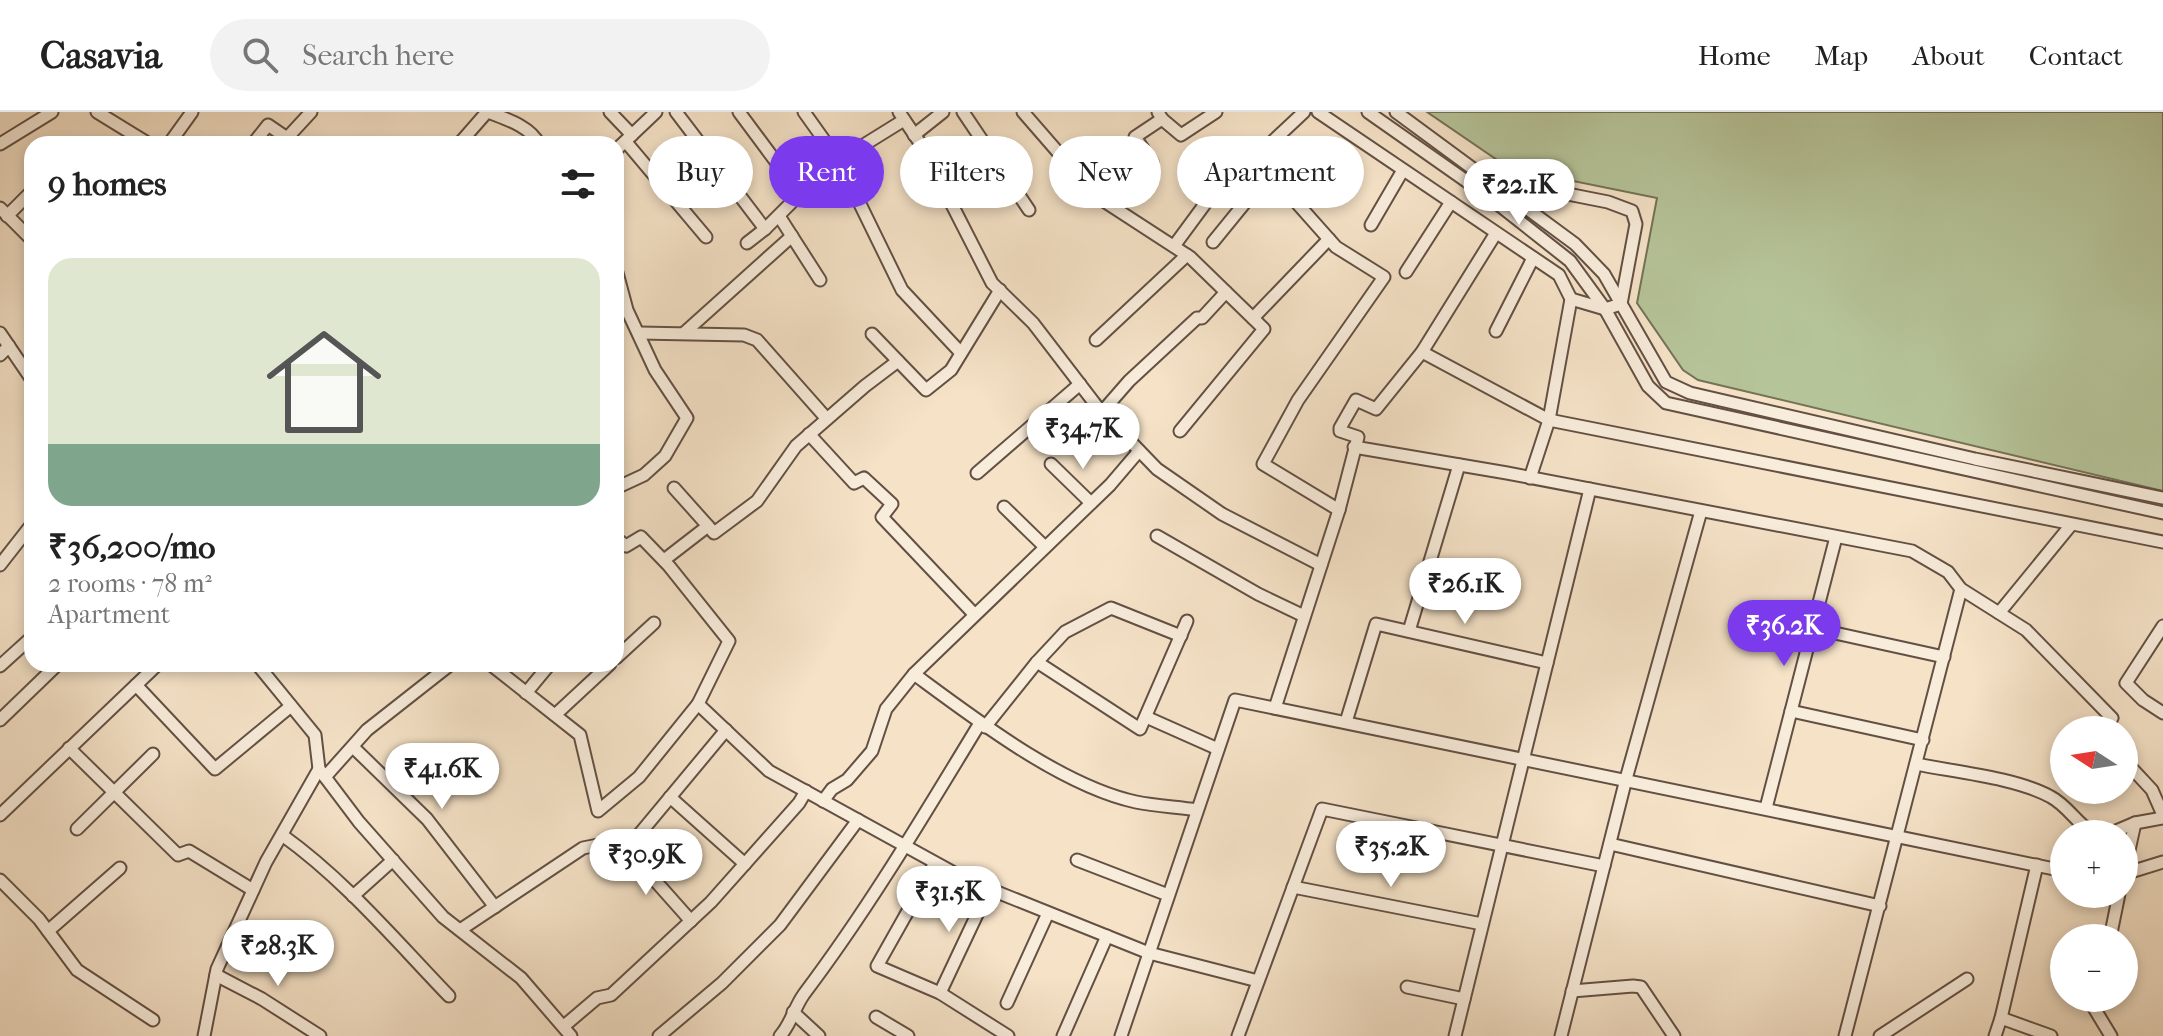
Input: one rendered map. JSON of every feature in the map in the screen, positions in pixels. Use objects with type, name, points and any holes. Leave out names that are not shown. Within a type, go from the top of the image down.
[{"type":"street","points":[[0,144],[52,112]]},
{"type":"street","points":[[97,112],[136,136]]},
{"type":"street","points":[[175,136],[192,112]]},
{"type":"street","points":[[289,136],[311,112]]},
{"type":"street","points":[[466,136],[488,112],[513,122],[535,136]]},
{"type":"street","points":[[610,112],[622,136]]},
{"type":"street","points":[[656,112],[625,142],[706,237]]},
{"type":"street","points":[[676,112],[765,229]]},
{"type":"street","points":[[739,112],[769,152]]},
{"type":"street","points":[[804,112],[821,136]]},
{"type":"street","points":[[914,135],[943,112]]},
{"type":"street","points":[[963,112],[1029,210]]},
{"type":"street","points":[[1023,112],[1096,196],[1187,255],[1264,329],[1180,431]]},
{"type":"street","points":[[1136,136],[1160,116],[1181,135],[1216,112]]},
{"type":"street","points":[[1278,136],[1304,112]]},
{"type":"street","points":[[1318,112],[1559,275],[1571,299],[1549,420],[1530,478]]},
{"type":"street","points":[[1368,112],[1489,197],[1570,261],[1605,309],[1648,386],[1666,403],[2163,513]]},
{"type":"street","points":[[1396,112],[1575,244],[1604,274],[1666,382],[1690,393],[1975,459],[2163,498]]},
{"type":"street","points":[[874,136],[902,116],[992,283],[1033,323],[1102,412],[1157,469],[1222,514],[1321,565]]},
{"type":"street","points":[[259,136],[268,125],[284,136]]},
{"type":"street","points":[[1371,225],[1403,170]]},
{"type":"street","points":[[1506,193],[1517,184],[1608,202],[1632,211],[1636,224],[1621,304]]},
{"type":"street","points":[[24,197],[3,212],[24,232]]},
{"type":"street","points":[[1406,272],[1451,202]]},
{"type":"street","points":[[747,243],[787,208]]},
{"type":"street","points":[[862,208],[902,290],[961,353]]},
{"type":"street","points":[[1174,246],[1202,208]]},
{"type":"street","points":[[1213,242],[1241,208]]},
{"type":"street","points":[[1302,208],[1336,247],[1384,277],[1298,400],[1263,464],[1339,510]]},
{"type":"street","points":[[779,216],[820,280]]},
{"type":"street","points":[[1275,708],[1339,510],[1358,437],[1340,431],[1340,428],[1356,400],[1376,409],[1422,352],[1496,233]]},
{"type":"street","points":[[684,333],[792,236]]},
{"type":"street","points":[[1253,318],[1329,239]]},
{"type":"street","points":[[1096,340],[1187,255]]},
{"type":"street","points":[[1496,331],[1533,258]]},
{"type":"street","points":[[872,334],[926,390],[951,370],[1000,290]]},
{"type":"street","points":[[1102,412],[1129,381],[1197,318],[1202,318],[1226,292]]},
{"type":"street","points":[[624,299],[655,370],[687,418],[665,456],[644,475],[624,484]]},
{"type":"street","points":[[1571,299],[1605,309],[1621,304]]},
{"type":"street","points":[[0,333],[4,350],[24,371]]},
{"type":"street","points":[[639,333],[744,335],[757,340],[827,419]]},
{"type":"street","points":[[1422,352],[1549,420],[2163,542]]},
{"type":"street","points":[[674,488],[714,533],[757,501],[796,446],[898,361]]},
{"type":"street","points":[[977,473],[1080,384]]},
{"type":"street","points":[[809,434],[854,483],[864,478],[892,504],[882,517],[974,614]]},
{"type":"street","points":[[1354,447],[1912,551],[1948,572],[1961,589],[2026,630],[2110,716]]},
{"type":"street","points":[[823,801],[832,789],[847,780],[872,751],[886,709],[914,674],[1091,503],[1139,451]]},
{"type":"street","points":[[1051,464],[1091,503]]},
{"type":"street","points":[[1409,631],[1459,465]]},
{"type":"street","points":[[1455,1036],[1590,489]]},
{"type":"street","points":[[1004,507],[1045,547]]},
{"type":"street","points":[[1561,1036],[1626,779],[1701,511]]},
{"type":"street","points":[[1999,613],[2071,525]]},
{"type":"street","points":[[664,560],[708,526]]},
{"type":"street","points":[[0,565],[24,534]]},
{"type":"street","points":[[1157,536],[1258,594],[1304,616]]},
{"type":"street","points":[[500,672],[580,735],[598,811],[639,777],[698,704],[729,641],[664,560],[641,537],[624,544]]},
{"type":"street","points":[[1766,808],[1836,537]]},
{"type":"street","points":[[1845,1036],[1961,589]]},
{"type":"street","points":[[780,1036],[983,725],[1065,632],[1111,608],[1181,636]]},
{"type":"street","points":[[1037,662],[1140,729],[1187,621]]},
{"type":"street","points":[[624,651],[654,623]]},
{"type":"street","points":[[1346,722],[1376,624],[1547,663]]},
{"type":"street","points":[[2163,626],[2126,683],[2143,700],[2163,713]]},
{"type":"street","points":[[1812,628],[1944,657]]},
{"type":"street","points":[[0,666],[24,644]]},
{"type":"street","points":[[0,720],[50,672]]},
{"type":"street","points":[[0,813],[150,672]]},
{"type":"street","points":[[263,672],[315,735],[322,773],[359,822],[443,917],[521,978],[568,1033],[597,998],[611,995],[691,921],[799,803],[806,791]]},
{"type":"street","points":[[204,1036],[216,975],[253,890],[282,835],[322,773],[353,747],[367,730],[441,672]]},
{"type":"street","points":[[526,693],[543,672]]},
{"type":"street","points":[[555,715],[601,672]]},
{"type":"street","points":[[914,674],[983,725],[1079,782],[1135,802],[1197,810]]},
{"type":"street","points":[[136,685],[215,769],[291,706]]},
{"type":"street","points":[[1121,1036],[1235,700],[2050,868]]},
{"type":"street","points":[[698,704],[769,771],[935,863],[989,889],[1149,953],[1258,981]]},
{"type":"street","points":[[1791,711],[1923,740]]},
{"type":"street","points":[[1146,717],[1218,749]]},
{"type":"street","points":[[627,849],[726,730]]},
{"type":"street","points":[[353,747],[427,819],[495,907]]},
{"type":"street","points":[[69,748],[178,855],[189,851],[253,890]]},
{"type":"street","points":[[77,829],[153,754]]},
{"type":"street","points":[[1916,764],[2027,787],[2054,798],[2075,820]]},
{"type":"street","points":[[2138,775],[2152,790],[2163,817],[2138,822]]},
{"type":"street","points":[[670,797],[745,864]]},
{"type":"street","points":[[1238,1036],[1322,809],[1604,866]]},
{"type":"street","points":[[659,1036],[722,983],[780,925],[858,820]]},
{"type":"street","points":[[282,835],[309,855],[353,896],[449,996]]},
{"type":"street","points":[[460,930],[583,848],[603,844],[627,849],[691,921]]},
{"type":"street","points":[[1610,844],[1880,906]]},
{"type":"street","points":[[353,896],[393,860]]},
{"type":"street","points":[[1077,860],[1168,895]]},
{"type":"street","points":[[2138,870],[2163,862]]},
{"type":"street","points":[[935,863],[877,966],[940,993],[1008,1036]]},
{"type":"street","points":[[1995,1036],[2037,865]]},
{"type":"street","points":[[48,931],[120,868]]},
{"type":"street","points":[[0,880],[48,931],[77,970],[153,1020]]},
{"type":"street","points":[[1293,887],[1482,924]]},
{"type":"street","points":[[940,993],[989,889]]},
{"type":"street","points":[[1007,1003],[1048,913]]},
{"type":"street","points":[[1063,1036],[1107,936]]},
{"type":"street","points":[[216,975],[262,999],[320,1036]]},
{"type":"street","points":[[1880,1036],[1967,979]]},
{"type":"street","points":[[1407,987],[1464,999]]},
{"type":"street","points":[[1572,991],[1641,987],[1646,990],[1674,1036]]},
{"type":"street","points":[[793,1012],[819,1036]]},
{"type":"street","points":[[2096,1012],[2111,1036]]},
{"type":"street","points":[[876,1017],[908,1036]]},
{"type":"street","points":[[2001,1018],[2051,1036]]},
{"type":"green space","points":[[1427,112],[2163,112],[2163,491],[1698,380],[1683,370],[1637,303],[1657,198],[1509,168]]}]
